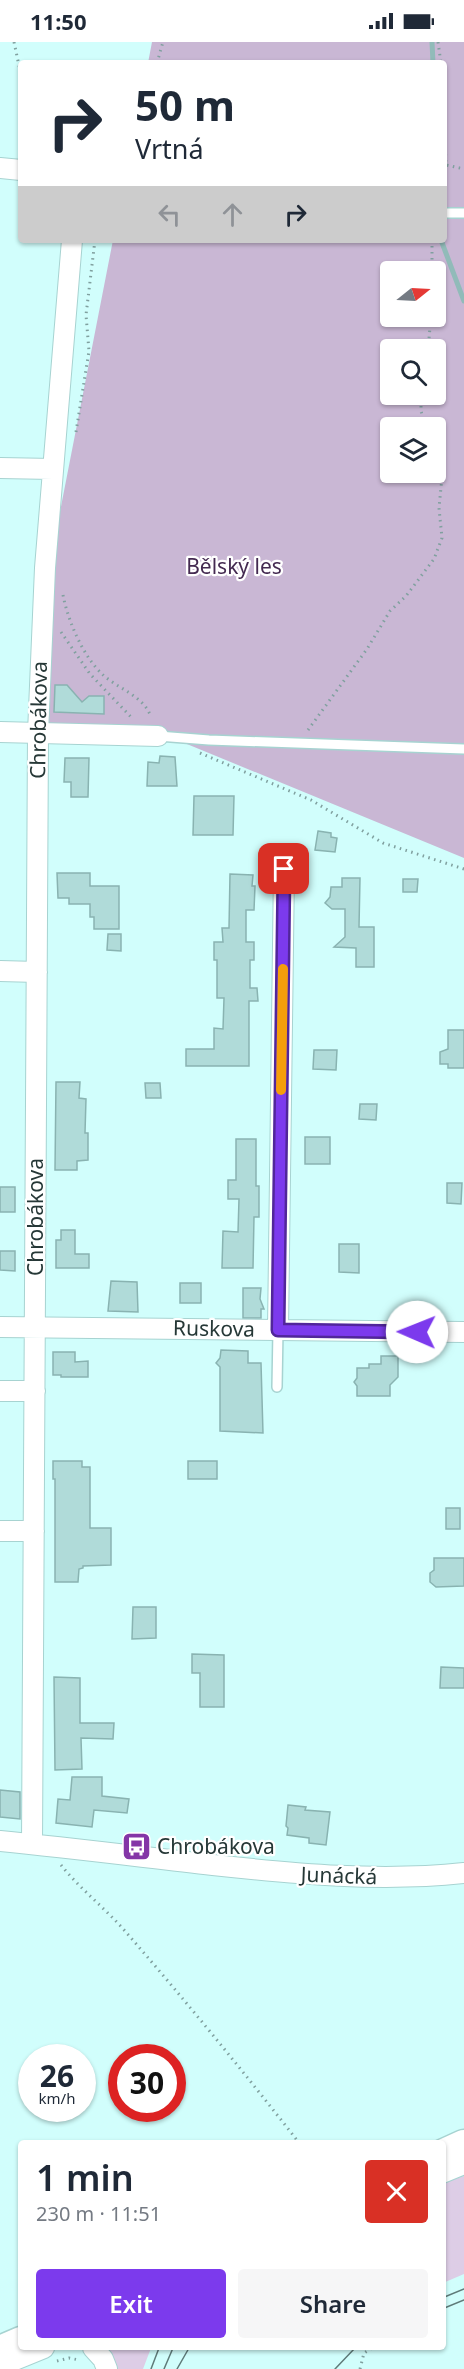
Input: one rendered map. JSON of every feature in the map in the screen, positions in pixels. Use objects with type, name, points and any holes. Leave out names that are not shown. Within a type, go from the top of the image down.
[{"type":"main road","points":[[446,2153],[464,2145]]},
{"type":"main road","points":[[0,2351],[18,2343]]},
{"type":"street","points":[[0,168],[18,170]]},
{"type":"street","name":"Chrobákova","points":[[32,1844],[38,733],[43,605],[72,243]]},
{"type":"street","points":[[0,468],[53,469]]},
{"type":"street","points":[[0,732],[158,736]]},
{"type":"street","points":[[278,1330],[284,869]]},
{"type":"street","points":[[0,971],[37,972]]},
{"type":"street","name":"Ruskova","points":[[0,1327],[464,1332]]},
{"type":"street","points":[[0,1391],[35,1391]]},
{"type":"street","points":[[0,1531],[34,1531]]},
{"type":"street","name":"Junácká","points":[[0,1841],[319,1876],[411,1878],[464,1873]]},
{"type":"street","points":[[446,2171],[464,2164]]},
{"type":"street","points":[[88,2354],[103,2359],[107,2369]]},
{"type":"street","points":[[0,2366],[46,2356]]},
{"type":"lane","points":[[447,213],[464,213]]},
{"type":"lane","points":[[158,736],[209,740],[464,749]]},
{"type":"lane","points":[[277,1387],[278,1330]]},
{"type":"path","points":[[14,42],[18,61]]},
{"type":"path","points":[[158,60],[163,42]]},
{"type":"path","points":[[438,42],[441,60]]},
{"type":"path","points":[[447,165],[464,169]]},
{"type":"path","points":[[74,443],[89,351],[86,315],[95,243]]},
{"type":"path","points":[[432,243],[432,261]]},
{"type":"path","points":[[301,742],[313,721],[367,649],[390,611],[406,596],[434,559],[442,537],[439,508],[441,483]]},
{"type":"path","points":[[63,593],[65,604],[83,648],[102,674],[135,696],[150,712],[158,736]]},
{"type":"path","points":[[43,605],[90,675],[130,716],[158,736]]},
{"type":"path","points":[[191,749],[311,800],[383,843],[464,869]]},
{"type":"path","points":[[60,1847],[59,1863],[73,1881],[122,1928],[218,2040],[297,2140]]},
{"type":"path","points":[[360,2369],[363,2350]]},
{"type":"path","points":[[364,2353],[369,2350]]},
{"type":"path","points":[[46,2356],[69,2358],[88,2354]]},
{"type":"shaded area","points":[[464,2176],[464,2274],[446,2282],[446,2182]]},
{"type":"shaded area","points":[[107,2350],[150,2350],[143,2369],[116,2369]]},
{"type":"green space","name":"Bělský les","points":[[152,42],[464,42],[464,858],[165,735],[31,726],[49,568],[112,243],[447,243],[447,60],[149,60]]},
{"type":"building","points":[[55,685],[67,685],[82,702],[89,696],[104,696],[104,714],[54,712]]},
{"type":"building","points":[[160,756],[175,757],[177,786],[147,786],[148,762],[159,763]]},
{"type":"building","points":[[65,758],[89,758],[88,797],[71,797],[71,782],[64,782]]},
{"type":"building","points":[[194,796],[234,796],[233,835],[193,835]]},
{"type":"building","points":[[318,831],[331,833],[331,837],[337,838],[335,852],[315,850]]},
{"type":"building","points":[[57,873],[90,873],[90,886],[119,886],[119,929],[94,929],[94,917],[90,917],[90,904],[69,904],[69,898],[58,898]]},
{"type":"building","points":[[230,874],[253,875],[252,886],[255,886],[254,910],[246,910],[246,942],[254,942],[254,960],[250,960],[250,988],[257,988],[258,1001],[249,1001],[249,1066],[186,1066],[186,1049],[214,1049],[214,1028],[223,1029],[224,998],[217,998],[217,960],[214,960],[214,942],[223,942],[222,928],[229,928]]},
{"type":"building","points":[[342,878],[360,878],[359,927],[374,927],[374,967],[356,967],[356,948],[334,947],[345,937],[345,909],[332,909],[325,903],[330,897],[331,887],[342,887]]},
{"type":"building","points":[[403,879],[418,879],[417,892],[403,892]]},
{"type":"building","points":[[108,934],[121,934],[121,951],[107,950]]},
{"type":"building","points":[[448,1030],[464,1030],[464,1068],[448,1068],[448,1064],[440,1064],[440,1052],[448,1049]]},
{"type":"building","points":[[314,1050],[337,1050],[336,1070],[313,1069]]},
{"type":"building","points":[[56,1082],[80,1082],[79,1098],[86,1099],[85,1133],[88,1133],[88,1160],[77,1161],[77,1170],[55,1170]]},
{"type":"building","points":[[145,1083],[160,1083],[161,1098],[146,1098]]},
{"type":"building","points":[[360,1104],[377,1104],[376,1120],[359,1119]]},
{"type":"building","points":[[305,1137],[330,1137],[330,1164],[305,1164]]},
{"type":"building","points":[[236,1139],[256,1139],[256,1186],[259,1186],[259,1217],[254,1217],[253,1268],[222,1268],[223,1231],[238,1232],[239,1199],[228,1199],[228,1180],[236,1180]]},
{"type":"building","points":[[447,1183],[462,1183],[461,1204],[447,1203]]},
{"type":"building","points":[[0,1187],[15,1187],[15,1212],[0,1212]]},
{"type":"building","points":[[61,1230],[75,1230],[75,1254],[89,1254],[89,1268],[56,1268],[56,1240],[61,1240]]},
{"type":"building","points":[[339,1244],[359,1244],[359,1273],[339,1272]]},
{"type":"building","points":[[0,1251],[15,1251],[15,1271],[0,1270]]},
{"type":"building","points":[[111,1281],[137,1282],[138,1312],[108,1311]]},
{"type":"building","points":[[180,1283],[201,1283],[201,1303],[180,1303]]},
{"type":"building","points":[[243,1288],[261,1288],[260,1299],[264,1309],[261,1309],[261,1318],[243,1318]]},
{"type":"building","points":[[221,1350],[248,1351],[248,1363],[261,1363],[263,1433],[220,1431],[220,1367],[216,1363],[220,1358]]},
{"type":"building","points":[[53,1352],[75,1352],[75,1362],[88,1361],[88,1377],[53,1375]]},
{"type":"building","points":[[381,1356],[398,1356],[398,1377],[390,1385],[390,1396],[357,1396],[357,1386],[354,1382],[357,1378],[357,1368],[369,1368],[369,1364],[381,1364]]},
{"type":"building","points":[[53,1461],[82,1461],[82,1467],[90,1467],[90,1528],[111,1528],[111,1565],[83,1566],[79,1569],[78,1582],[55,1582]]},
{"type":"building","points":[[188,1461],[217,1461],[217,1479],[188,1479]]},
{"type":"building","points":[[446,1508],[460,1508],[460,1529],[446,1529]]},
{"type":"building","points":[[434,1558],[464,1558],[464,1586],[436,1587],[430,1582],[430,1573],[434,1570]]},
{"type":"building","points":[[133,1607],[156,1607],[156,1638],[132,1639]]},
{"type":"building","points":[[192,1654],[224,1655],[224,1707],[200,1707],[200,1673],[192,1673]]},
{"type":"building","points":[[441,1667],[464,1668],[464,1688],[440,1688]]},
{"type":"building","points":[[54,1677],[80,1678],[80,1723],[114,1723],[113,1739],[81,1738],[82,1769],[55,1770]]},
{"type":"building","points":[[72,1777],[102,1777],[102,1796],[129,1799],[127,1813],[94,1810],[92,1827],[56,1823],[58,1799],[70,1800]]},
{"type":"building","points":[[0,1790],[20,1792],[20,1819],[0,1817]]},
{"type":"building","points":[[288,1805],[306,1807],[305,1810],[330,1812],[326,1845],[309,1843],[309,1838],[287,1835]]},
{"type":"waterway","points":[[432,42],[433,60]]},
{"type":"waterway","points":[[442,243],[464,301]]},
{"type":"tram line","points":[[446,2296],[464,2289]]},
{"type":"tram line","points":[[446,2307],[464,2300]]},
{"type":"tram line","points":[[151,2369],[158,2350]]},
{"type":"tram line","points":[[164,2369],[172,2350]]},
{"type":"tram line","points":[[177,2369],[188,2350]]},
{"type":"tram line","points":[[335,2369],[353,2350]]},
{"type":"slow traffic","points":[[281,1090],[283,969]]},
{"type":"place","name":"Chrobákova","points":[[136,1847]]},
{"type":"route","points":[[284,869],[278,1330],[417,1332]]}]
